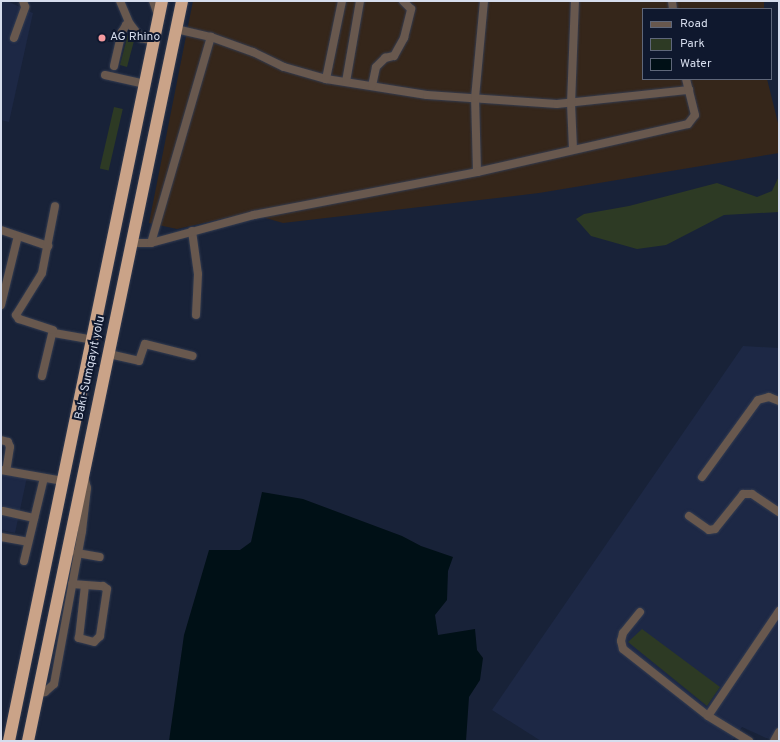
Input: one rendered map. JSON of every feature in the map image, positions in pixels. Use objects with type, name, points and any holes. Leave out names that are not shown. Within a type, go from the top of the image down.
[{"type":"highway","name":"Bakı-Sumqayıt yolu","points":[[9,741],[162,1]]},
{"type":"highway","name":"Bakı-Sumqayıt yolu","points":[[28,741],[182,1]]},
{"type":"lane","points":[[14,38],[25,7],[23,1]]},
{"type":"lane","points":[[120,1],[130,24],[138,36],[154,41]]},
{"type":"lane","points":[[153,1],[159,17]]},
{"type":"lane","points":[[326,79],[342,1]]},
{"type":"lane","points":[[346,82],[360,1]]},
{"type":"lane","points":[[372,86],[376,67],[385,58],[394,56],[404,38],[411,9],[403,1]]},
{"type":"lane","points":[[478,172],[475,98],[484,1]]},
{"type":"lane","points":[[573,149],[571,104],[575,1]]},
{"type":"lane","points":[[114,66],[122,32],[130,24]]},
{"type":"lane","points":[[176,29],[211,37],[291,70],[326,79],[372,86],[475,98],[571,104],[689,90]]},
{"type":"lane","points":[[151,243],[211,37]]},
{"type":"lane","points":[[105,75],[145,84]]},
{"type":"lane","points":[[131,243],[151,243],[254,215],[478,172],[573,149],[688,124],[695,115],[686,80]]},
{"type":"lane","points":[[55,206],[42,273],[16,315],[19,319],[49,328],[54,333],[92,340]]},
{"type":"lane","points":[[1,230],[48,246]]},
{"type":"lane","points":[[192,231],[198,274],[196,315]]},
{"type":"lane","points":[[1,305],[18,236]]},
{"type":"lane","points":[[42,376],[54,333]]},
{"type":"lane","points":[[109,354],[139,361],[145,344],[193,356]]},
{"type":"lane","points":[[702,477],[758,400],[769,397],[779,401]]},
{"type":"lane","points":[[1,440],[8,442],[10,447],[4,470],[63,481]]},
{"type":"lane","points":[[38,693],[45,692],[54,684],[87,488],[84,474]]},
{"type":"lane","points":[[24,560],[44,478]]},
{"type":"lane","points":[[689,516],[709,530],[715,529],[743,494],[752,494],[779,512]]},
{"type":"lane","points":[[2,511],[34,518]]},
{"type":"lane","points":[[1,537],[28,542]]},
{"type":"lane","points":[[77,553],[100,557]]},
{"type":"lane","points":[[72,584],[103,586],[106,589],[100,636],[94,642],[79,638],[85,585]]},
{"type":"lane","points":[[640,612],[623,633],[621,640],[623,649],[708,716],[748,741]]},
{"type":"lane","points":[[708,716],[779,612]]},
{"type":"lane","points":[[774,741],[779,732]]},
{"type":"shaded area","points":[[1,1],[7,1],[33,13],[9,122],[1,120]]},
{"type":"shaded area","points":[[193,1],[764,1],[764,8],[642,8],[642,80],[767,80],[779,127],[779,153],[539,193],[283,223],[262,217],[262,210],[177,229],[149,223]]},
{"type":"shaded area","points":[[743,346],[779,348],[779,741],[766,738],[742,727],[732,741],[541,741],[492,710]]},
{"type":"shaded area","points":[[1,473],[27,477],[15,533],[1,530]]},
{"type":"green space","points":[[129,30],[135,37],[127,67],[120,65]]},
{"type":"green space","points":[[114,107],[123,109],[109,170],[100,168]]},
{"type":"green space","points":[[779,176],[779,212],[724,215],[666,245],[637,249],[591,236],[576,219],[584,214],[629,206],[717,183],[757,197],[772,191]]},
{"type":"green space","points":[[642,629],[720,687],[707,706],[628,642]]},
{"type":"water","points":[[262,492],[303,499],[402,536],[421,546],[453,557],[448,571],[447,600],[435,615],[438,635],[475,629],[477,650],[483,658],[480,680],[469,697],[466,741],[169,741],[184,635],[209,550],[240,550],[251,542]]},
{"type":"place","name":"AG Rhino","points":[[102,38]]}]
